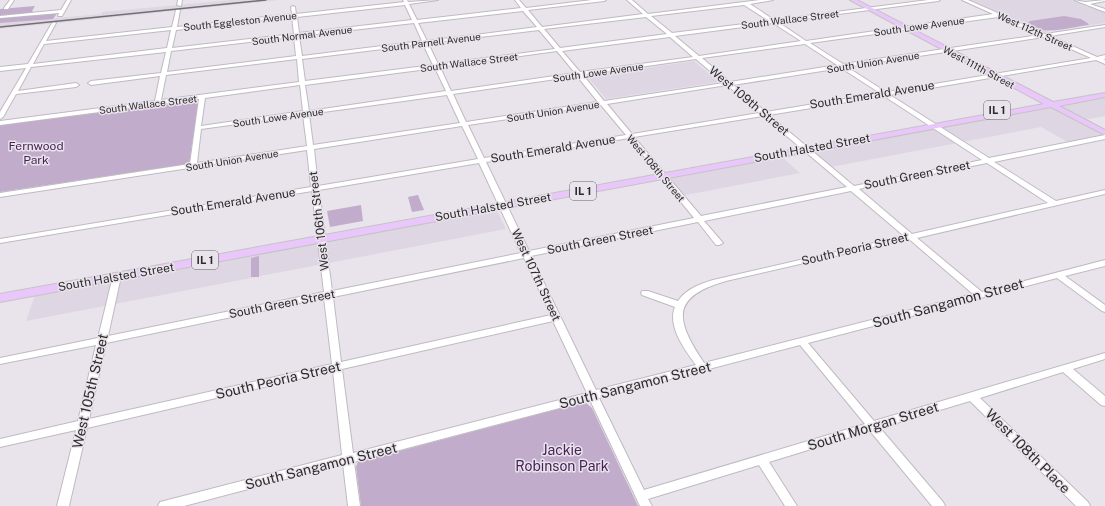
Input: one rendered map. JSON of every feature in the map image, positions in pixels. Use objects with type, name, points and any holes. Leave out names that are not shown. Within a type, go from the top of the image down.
[{"type":"main road","name":"West 111th Street","points":[[853,0],[1105,133]]},
{"type":"main road","name":"South Halsted Street","points":[[1048,103],[1105,90]]},
{"type":"main road","name":"South Halsted Street","points":[[0,292],[118,273],[1048,103],[1105,95]]},
{"type":"main road","name":"South Halsted Street","points":[[0,298],[118,273]]},
{"type":"street","points":[[6,8],[12,0]]},
{"type":"street","points":[[60,16],[69,0]]},
{"type":"street","name":"South Eggleston Avenue","points":[[43,43],[294,16],[406,2],[436,0]]},
{"type":"street","name":"West 108th Street","points":[[517,0],[719,243]]},
{"type":"street","name":"South Normal Avenue","points":[[0,69],[604,0]]},
{"type":"street","name":"West 109th Street","points":[[629,0],[980,295]]},
{"type":"street","name":"South Parnell Avenue","points":[[91,84],[743,2],[771,0]]},
{"type":"street","name":"South Wallace Street","points":[[0,123],[938,0]]},
{"type":"street","name":"West 112th Street","points":[[964,0],[1105,62]]},
{"type":"street","points":[[1076,0],[1105,11]]},
{"type":"street","points":[[1084,3],[1105,0]]},
{"type":"street","name":"West 107th Street","points":[[406,2],[646,506]]},
{"type":"street","points":[[743,2],[1055,204]]},
{"type":"street","points":[[157,103],[179,5]]},
{"type":"street","name":"West 106th Street","points":[[293,7],[354,506]]},
{"type":"street","points":[[0,17],[63,11]]},
{"type":"street","name":"South Lowe Avenue","points":[[198,128],[999,15]]},
{"type":"street","points":[[0,117],[54,23]]},
{"type":"street","name":"South Union Avenue","points":[[0,195],[1105,26]]},
{"type":"street","name":"South Emerald Avenue","points":[[0,241],[1105,57]]},
{"type":"street","points":[[14,93],[76,85]]},
{"type":"street","points":[[193,166],[202,97]]},
{"type":"street","name":"South Green Street","points":[[0,361],[1105,137]]},
{"type":"street","name":"South Peoria Street","points":[[680,305],[694,291],[712,282],[1105,192]]},
{"type":"street","name":"South Sangamon Street","points":[[164,506],[1105,263]]},
{"type":"street","name":"West 105th Street","points":[[63,506],[118,273]]},
{"type":"street","points":[[1058,275],[1105,309]]},
{"type":"street","points":[[645,293],[680,305],[678,311],[679,328],[702,367]]},
{"type":"street","name":"South Peoria Street","points":[[0,443],[556,317]]},
{"type":"street","points":[[802,342],[938,506]]},
{"type":"street","name":"South Morgan Street","points":[[641,496],[1105,356]]},
{"type":"street","points":[[1066,369],[1105,402]]},
{"type":"street","name":"West 108th Place","points":[[972,396],[1084,506]]},
{"type":"street","points":[[761,460],[791,506]]},
{"type":"shaded area","points":[[231,0],[280,0],[0,29],[0,23]]},
{"type":"shaded area","points":[[970,0],[1070,0],[1105,13],[1105,23],[1044,32]]},
{"type":"shaded area","points":[[694,61],[719,82],[606,99],[587,76]]},
{"type":"shaded area","points":[[1105,97],[1105,116],[1084,120],[1057,106]]},
{"type":"shaded area","points":[[1050,107],[1105,136],[1071,144],[1041,127],[831,167],[812,151]]},
{"type":"shaded area","points":[[782,157],[800,173],[681,196],[666,178]]},
{"type":"shaded area","points":[[496,209],[506,229],[26,321],[35,295]]},
{"type":"green space","points":[[35,6],[32,11],[36,14],[58,12],[53,19],[0,23],[0,9]]},
{"type":"green space","points":[[1064,16],[1081,19],[1089,24],[1065,29],[1039,30],[1028,23],[1030,21]]},
{"type":"green space","name":"Fernwood Park","points":[[199,99],[189,164],[0,192],[0,124]]},
{"type":"green space","points":[[418,195],[424,210],[412,212],[408,197]]},
{"type":"green space","points":[[361,205],[363,221],[330,227],[327,211]]},
{"type":"green space","points":[[259,256],[259,277],[251,277],[251,258]]},
{"type":"green space","name":"Jackie Robinson Park","points":[[581,403],[586,403],[592,408],[638,506],[361,506],[356,467],[358,462]]},
{"type":"railway","points":[[0,27],[266,0]]}]
